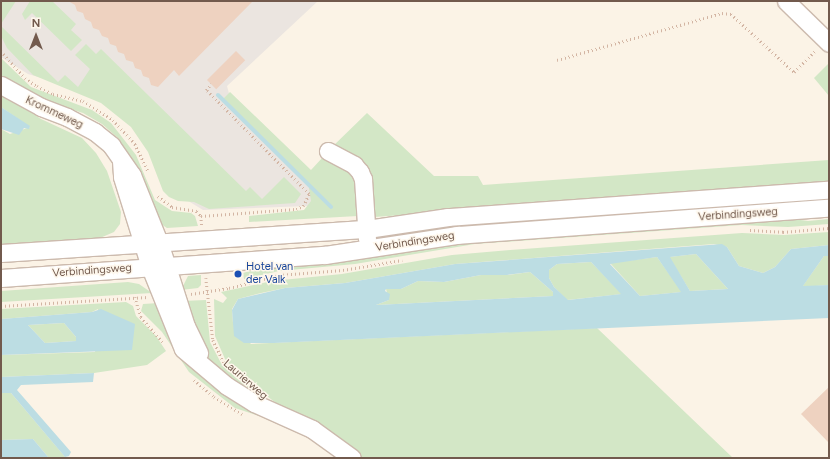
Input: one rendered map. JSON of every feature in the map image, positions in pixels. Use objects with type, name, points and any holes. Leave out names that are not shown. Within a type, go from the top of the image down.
[{"type":"street","points":[[786,1],[828,42]]},
{"type":"street","name":"Krommeweg","points":[[1,84],[41,108],[68,117],[95,132],[111,145],[132,175],[159,242]]},
{"type":"street","points":[[328,151],[354,165],[360,172],[368,249]]},
{"type":"street","points":[[122,161],[122,177],[142,242]]},
{"type":"street","name":"Verbindingsweg","points":[[1,253],[142,242],[367,229],[448,217],[829,190]]},
{"type":"street","name":"Verbindingsweg","points":[[1,278],[326,255],[457,235],[829,208]]},
{"type":"street","name":"Laurierweg","points":[[142,242],[150,267],[184,349],[210,373],[254,403],[312,429],[352,458]]},
{"type":"street","name":"Laurierweg","points":[[159,242],[186,326],[210,373]]},
{"type":"path","points":[[557,60],[722,13],[731,14],[794,72],[828,42]]},
{"type":"path","points":[[201,216],[296,209],[308,200],[306,190],[206,90],[211,84]]},
{"type":"path","name":"Verbindingsweg","points":[[744,229],[783,232],[829,228]]},
{"type":"path","name":"Verbindingsweg","points":[[207,292],[279,275],[343,270],[405,259]]},
{"type":"path","name":"Laurierweg","points":[[207,292],[213,340],[220,358],[228,368]]},
{"type":"path","points":[[1,306],[135,297]]},
{"type":"shaded area","points":[[1,1],[318,1],[227,86],[231,101],[334,205],[203,210],[167,188],[144,134],[106,97],[28,74],[1,57]]},
{"type":"green space","points":[[3,1],[16,1],[1,24],[1,4]]},
{"type":"green space","points":[[30,1],[52,1],[76,24],[71,30],[82,40],[71,51],[32,13],[25,20],[22,14]]},
{"type":"green space","points":[[1,26],[58,82],[65,75],[78,87],[90,69],[75,55],[86,44],[96,54],[101,49],[246,191],[250,187],[262,199],[284,177],[301,194],[295,203],[209,209],[194,202],[178,201],[169,197],[163,191],[148,152],[131,127],[101,103],[33,75],[7,48],[1,36]]},
{"type":"green space","points":[[1,58],[31,87],[92,110],[111,123],[136,155],[155,200],[172,211],[191,213],[195,216],[198,226],[167,228],[158,222],[150,209],[134,163],[118,138],[102,124],[83,113],[42,100],[19,89],[1,76]]},
{"type":"green space","points":[[829,63],[829,96],[814,78]]},
{"type":"green space","points":[[1,92],[41,119],[82,138],[96,153],[107,171],[121,212],[120,224],[114,232],[100,238],[1,246],[1,129],[10,134],[30,127],[1,107]]},
{"type":"green space","points":[[230,92],[311,170],[323,157],[356,173],[358,216],[249,222],[249,216],[304,210],[311,201],[309,188],[311,187],[223,99]]},
{"type":"green space","points":[[367,113],[434,176],[478,176],[483,185],[829,160],[829,186],[374,217],[367,187],[330,149]]},
{"type":"green space","points":[[778,217],[808,221],[829,219],[829,224],[788,227],[741,225],[475,244],[355,264],[279,271],[244,279],[243,273],[268,266],[416,246]]},
{"type":"green space","points":[[829,232],[829,245],[791,249],[775,267],[763,273],[739,266],[727,247],[714,244],[455,264],[345,283],[285,288],[238,299],[232,309],[233,323],[251,344],[597,328],[733,458],[362,458],[344,441],[319,424],[285,410],[237,373],[225,359],[215,336],[214,299],[223,303],[227,298],[221,292],[272,281],[342,274],[452,255],[742,233],[784,235]]},
{"type":"green space","points":[[696,254],[728,289],[690,291],[669,257]]},
{"type":"green space","points":[[824,256],[829,256],[829,285],[802,287]]},
{"type":"green space","points":[[657,257],[682,292],[640,296],[610,263]]},
{"type":"green space","points":[[591,262],[622,294],[567,300],[554,287],[549,278],[549,270],[557,264]]},
{"type":"green space","points":[[530,272],[553,292],[553,296],[376,305],[389,300],[386,289],[401,289],[418,281],[444,282],[481,275],[508,275]]},
{"type":"green space","points":[[201,275],[201,285],[198,288],[181,290],[188,276]]},
{"type":"green space","points":[[128,282],[139,284],[152,293],[1,302],[1,291]]},
{"type":"green space","points":[[206,300],[210,342],[222,365],[268,403],[227,378],[205,355],[182,301]]},
{"type":"green space","points":[[126,302],[133,306],[136,316],[156,336],[166,351],[147,365],[94,373],[1,377],[1,355],[95,352],[98,309],[92,312],[1,319],[1,309]]},
{"type":"green space","points":[[159,303],[191,366],[232,399],[259,416],[235,408],[189,372],[162,332],[141,311],[143,304]]},
{"type":"green space","points":[[64,323],[76,337],[76,341],[45,343],[28,325]]},
{"type":"green space","points":[[1,393],[11,393],[66,458],[49,458],[33,439],[1,440]]},
{"type":"water","points":[[1,107],[30,126],[29,129],[24,128],[19,135],[1,129]]},
{"type":"water","points":[[722,244],[727,247],[739,266],[763,273],[775,267],[791,249],[829,245],[829,256],[824,256],[803,286],[829,285],[829,318],[274,343],[244,343],[234,336],[232,310],[238,299],[285,288],[345,283],[455,264]],"holes":[[[696,254],[728,289],[690,291],[670,257]],[[657,257],[681,292],[640,296],[610,264]],[[591,262],[621,294],[568,300],[554,287],[549,278],[549,270],[557,264]],[[530,272],[553,292],[553,296],[376,305],[389,300],[390,294],[385,291],[386,289],[401,289],[418,281],[444,282],[481,275],[507,275]]]},
{"type":"water","points":[[101,309],[135,324],[132,350],[1,355],[1,319],[92,312]],"holes":[[[64,323],[76,337],[76,341],[45,343],[28,325]]]},
{"type":"water","points":[[94,373],[93,382],[21,385],[17,390],[71,452],[69,456],[65,457],[11,393],[1,393],[1,377]]},
{"type":"water","points":[[33,439],[49,458],[1,458],[1,440]]},
{"type":"building","points":[[68,1],[253,1],[179,76],[174,70],[158,87],[151,85],[149,78],[143,76],[141,70],[135,68],[133,62],[126,60],[124,54],[118,52],[116,46],[110,44],[108,38],[102,36],[99,30],[93,28],[91,22],[85,19],[83,13],[77,11],[75,5]]},
{"type":"building","points":[[236,51],[245,60],[216,89],[207,80]]},
{"type":"building","points":[[829,387],[829,443],[801,414]]},
{"type":"waterway","points":[[218,95],[331,207]]},
{"type":"place","name":"Hotel van der Valk","points":[[238,274]]}]
